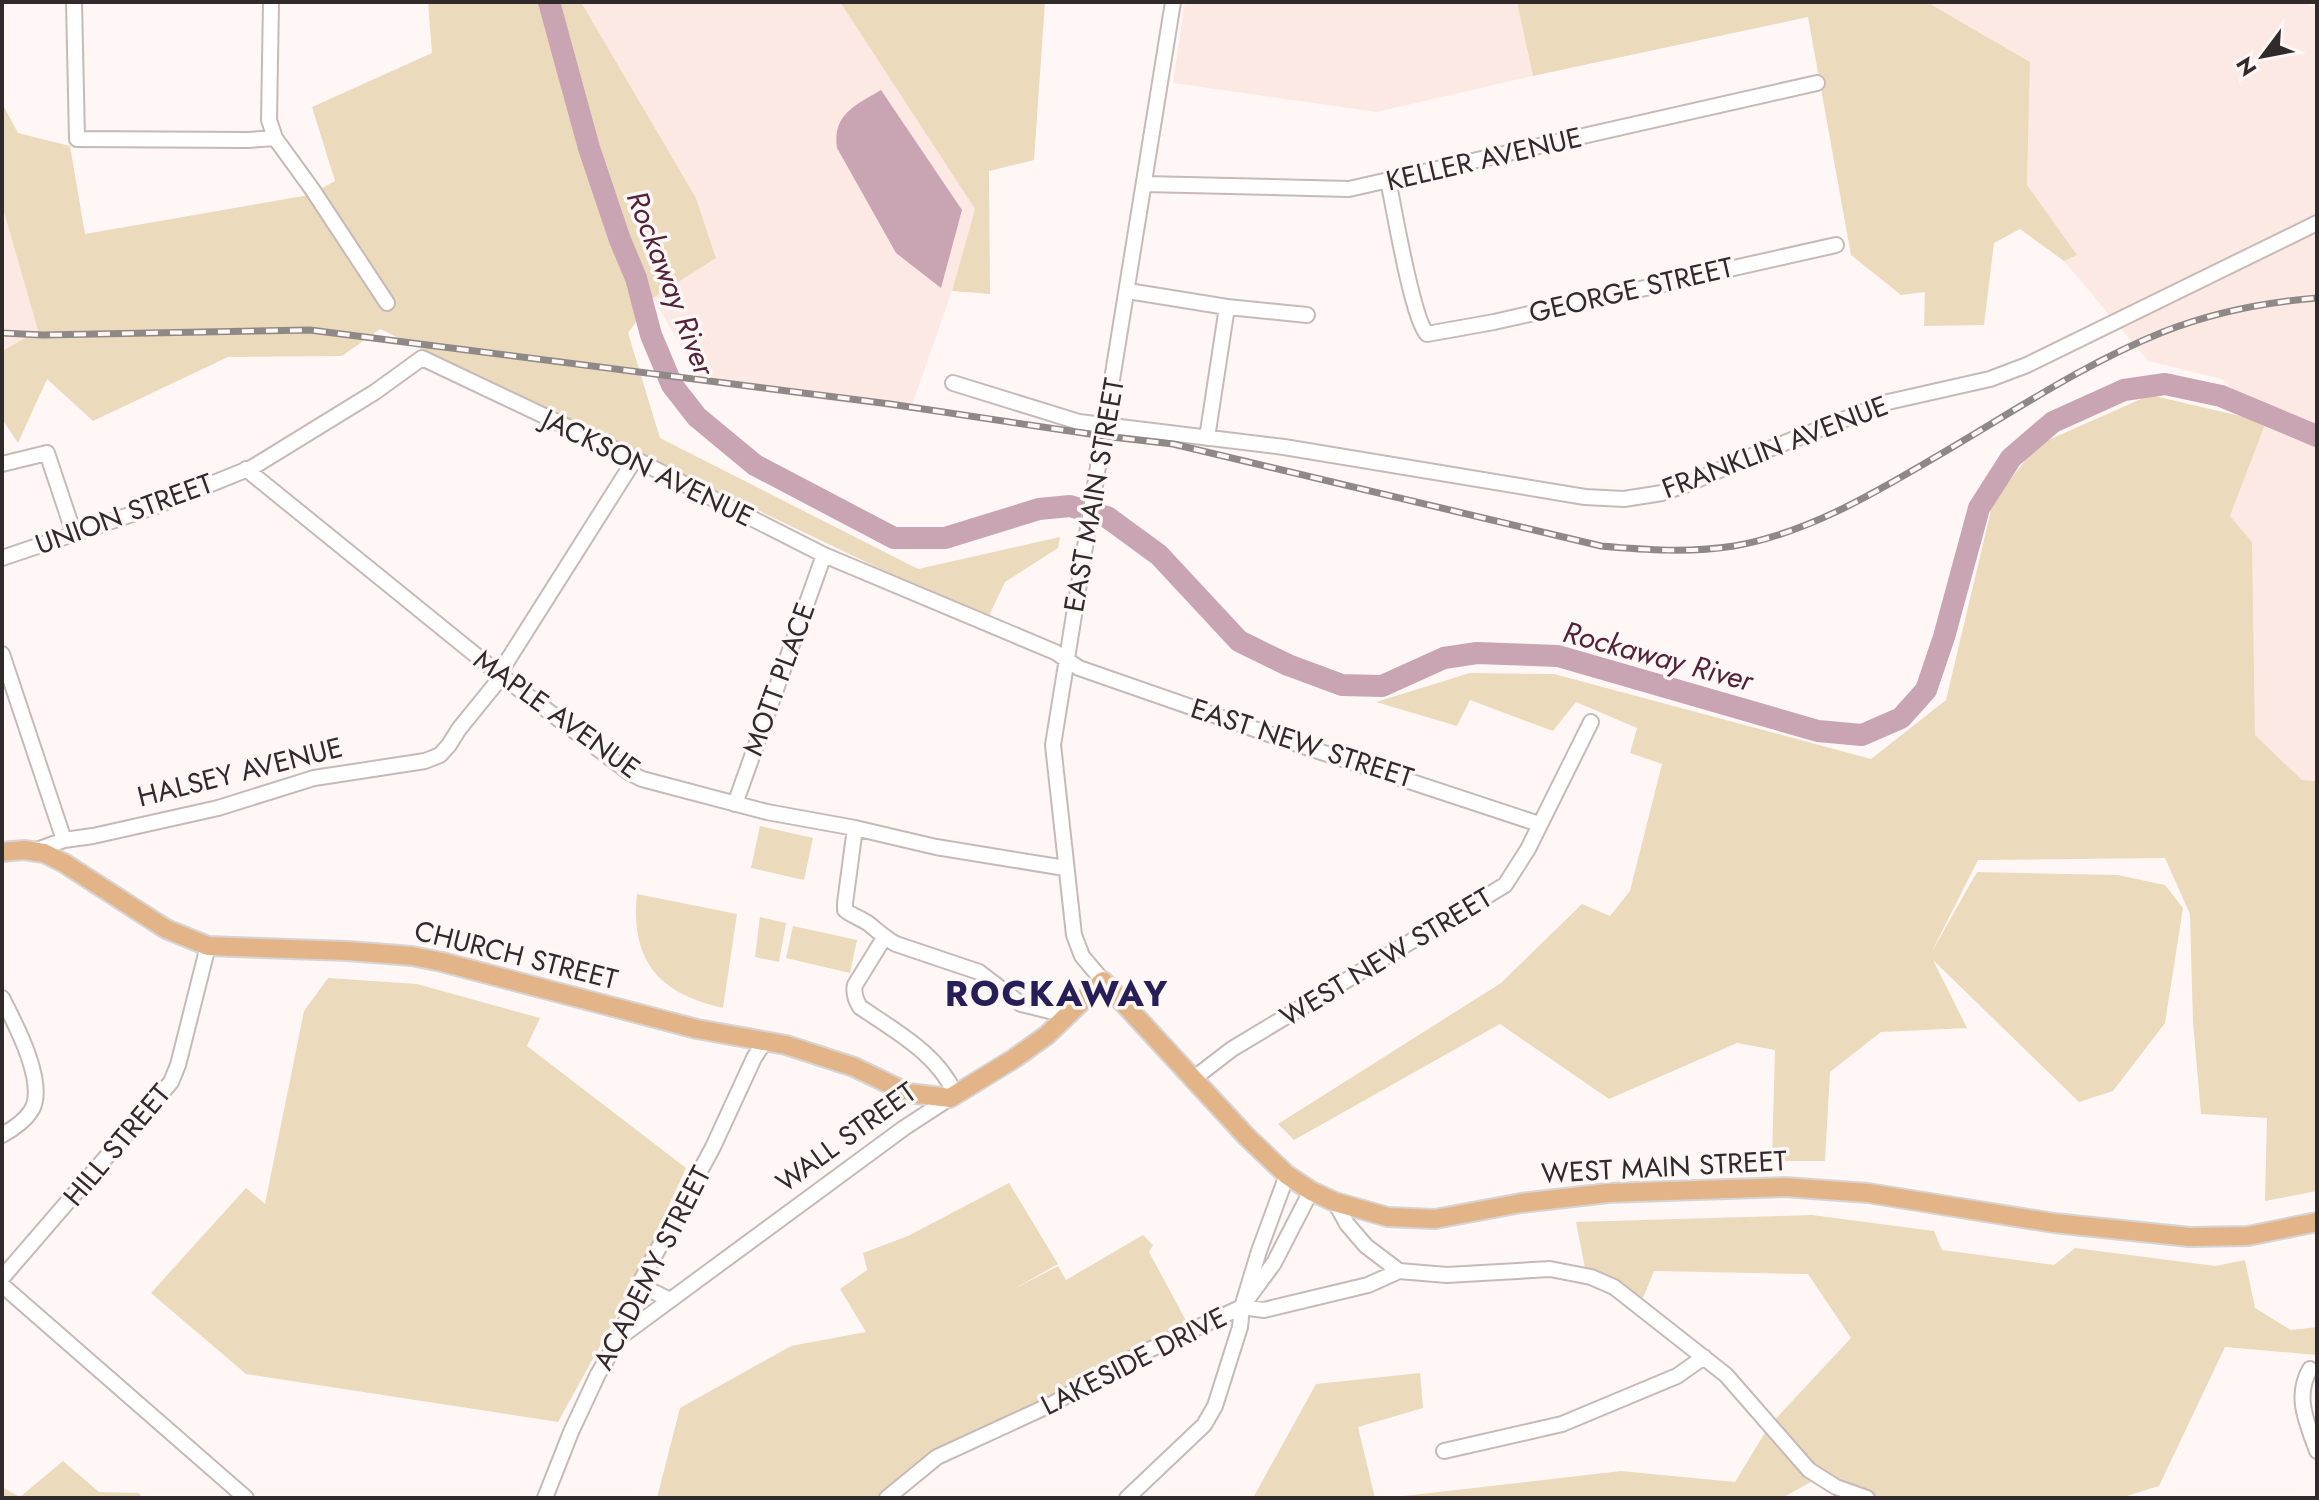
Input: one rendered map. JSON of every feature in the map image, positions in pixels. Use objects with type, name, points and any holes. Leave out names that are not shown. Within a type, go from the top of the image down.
[{"type":"main road","name":"HALSEY AVENUE","points":[[2,852],[34,851]]},
{"type":"main road","name":"CHURCH STREET","points":[[34,851],[64,863],[166,929],[208,946],[412,956],[697,1029],[765,1041],[824,1057],[908,1093],[953,1096]]},
{"type":"main road","name":"WEST MAIN STREET","points":[[1103,981],[1247,1137],[1287,1175],[1335,1202],[1388,1217],[1435,1219],[1559,1197],[1785,1187],[1868,1193],[2054,1223],[2190,1237],[2248,1236],[2317,1222]]},
{"type":"main road","name":"WALL STREET","points":[[953,1096],[1047,1035],[1103,981]]},
{"type":"street","points":[[74,2],[77,139],[275,138]]},
{"type":"street","points":[[271,2],[269,120],[275,138],[387,303]]},
{"type":"street","name":"EAST MAIN STREET","points":[[1103,981],[1077,947],[1065,868],[1053,745],[1173,2]]},
{"type":"street","name":"KELLER AVENUE","points":[[1145,184],[1349,189],[1817,83]]},
{"type":"street","name":"GEORGE STREET","points":[[1388,180],[1421,327],[1427,334],[1836,245]]},
{"type":"street","name":"FRANKLIN AVENUE","points":[[953,383],[1079,422],[1298,449],[1585,497],[1640,497],[1688,484],[1878,406],[1990,379],[2027,365],[2317,223]]},
{"type":"street","points":[[1128,291],[1227,307],[1307,315]]},
{"type":"street","points":[[1207,438],[1227,307]]},
{"type":"street","name":"JACKSON AVENUE","points":[[246,469],[375,392],[422,358],[635,459],[824,555],[1055,652],[1066,660]]},
{"type":"street","points":[[2,464],[47,453],[74,534]]},
{"type":"street","name":"HALSEY AVENUE","points":[[34,851],[64,840],[218,808],[314,778],[425,761],[440,755],[500,675],[635,459]]},
{"type":"street","name":"UNION STREET","points":[[2,558],[159,505],[246,469]]},
{"type":"street","name":"MAPLE AVENUE","points":[[246,469],[500,675],[642,779],[735,804],[936,847],[1065,868]]},
{"type":"street","name":"MOTT PLACE","points":[[735,804],[824,555]]},
{"type":"street","points":[[2,654],[64,840]]},
{"type":"street","name":"EAST NEW STREET","points":[[1066,660],[1079,668],[1306,747],[1539,824]]},
{"type":"street","name":"WEST NEW STREET","points":[[1193,1079],[1232,1049],[1505,885],[1528,849],[1591,722]]},
{"type":"street","points":[[855,828],[845,910],[884,938],[979,972],[1021,1004],[1066,1015]]},
{"type":"street","points":[[884,938],[855,985],[856,1001],[929,1057],[950,1082],[953,1096]]},
{"type":"street","name":"HILL STREET","points":[[2,1278],[171,1082],[208,946]]},
{"type":"street","points":[[2,998],[34,1072],[36,1094],[31,1111],[21,1123],[2,1135]]},
{"type":"street","name":"ACADEMY STREET","points":[[545,1498],[571,1432],[598,1374],[620,1337],[640,1285],[765,1041]]},
{"type":"street","points":[[908,1093],[917,1119]]},
{"type":"street","name":"WALL STREET","points":[[620,1337],[917,1119],[953,1096]]},
{"type":"street","points":[[1127,1498],[1204,1425],[1224,1383],[1240,1327],[1242,1307],[1287,1175]]},
{"type":"street","points":[[1242,1307],[1274,1263],[1311,1191]]},
{"type":"street","points":[[1335,1202],[1347,1224],[1366,1246],[1399,1271],[1447,1275],[1550,1269],[1591,1277],[1614,1287],[1736,1385],[1809,1470],[1836,1487],[1867,1498]]},
{"type":"street","name":"LAKESIDE DRIVE","points":[[887,1498],[937,1457],[1062,1399],[1136,1356],[1242,1307],[1264,1310],[1368,1285],[1399,1271]]},
{"type":"street","points":[[2,1285],[246,1498]]},
{"type":"street","points":[[640,1285],[670,1300]]},
{"type":"street","points":[[1444,1451],[1562,1424],[1677,1376],[1704,1357]]},
{"type":"street","points":[[2310,1369],[2303,1381],[2301,1398],[2317,1451]]},
{"type":"shaded area","points":[[428,2],[581,2],[696,198],[716,258],[653,298],[628,333],[660,438],[918,569],[1060,537],[1058,548],[1005,582],[987,620],[380,329],[342,356],[228,357],[93,421],[47,379],[18,443],[2,419],[2,351],[38,331],[2,205],[2,103],[18,133],[70,146],[85,234],[309,195],[335,181],[312,107],[432,53]]},
{"type":"shaded area","points":[[581,2],[840,2],[975,209],[952,291],[910,411],[703,384],[653,298],[716,257],[696,198]]},
{"type":"shaded area","points":[[840,2],[1045,2],[1034,160],[989,171],[990,294],[952,291],[975,209]]},
{"type":"shaded area","points":[[1185,2],[1517,2],[1533,76],[1377,112],[1173,83]]},
{"type":"shaded area","points":[[1517,2],[1931,2],[2030,62],[2027,185],[2077,255],[2064,261],[2020,229],[1994,243],[1984,325],[1924,326],[1925,292],[1901,295],[1851,255],[1808,17],[1533,76]]},
{"type":"shaded area","points":[[1931,2],[2303,2],[2317,8],[2317,781],[2302,780],[2255,735],[2252,542],[2230,516],[2266,422],[2222,379],[2148,361],[2064,261],[2076,255],[2027,185],[2030,62]]},
{"type":"shaded area","points":[[881,90],[962,210],[941,288],[896,253],[837,148],[836,136],[842,119],[855,106]]},
{"type":"shaded area","points":[[2,205],[38,332],[2,351]]},
{"type":"shaded area","points":[[2150,395],[2266,422],[2230,516],[2252,542],[2255,735],[2302,780],[2317,781],[2317,1191],[2265,1201],[2267,1118],[2201,1114],[2193,1022],[2190,914],[2165,858],[1978,860],[1930,955],[1977,872],[2118,875],[2165,885],[2183,908],[2165,1023],[2113,1091],[2079,1102],[1933,960],[1967,1028],[1881,1032],[1830,1072],[1825,1161],[1772,1161],[1775,1050],[1737,1043],[1609,1099],[1500,1024],[1294,1140],[1278,1124],[1501,983],[1582,904],[1610,916],[1630,891],[1662,764],[1630,753],[1637,728],[1576,702],[1553,731],[1470,700],[1457,726],[1376,702],[1470,673],[1554,674],[1871,759],[1946,700],[1993,502],[2037,445]]},
{"type":"shaded area","points":[[760,826],[813,838],[804,880],[751,868]]},
{"type":"shaded area","points":[[637,894],[737,914],[723,1008],[682,994],[653,971],[638,938]]},
{"type":"shaded area","points":[[760,917],[786,923],[779,962],[755,957]]},
{"type":"shaded area","points":[[793,926],[857,940],[850,973],[786,958]]},
{"type":"shaded area","points":[[328,978],[417,984],[540,1018],[527,1046],[686,1168],[626,1299],[558,1422],[246,1374],[151,1293],[246,1188],[265,1204],[304,1011]]},
{"type":"shaded area","points":[[1009,1183],[1058,1264],[1014,1289],[1058,1266],[1066,1280],[1143,1235],[1153,1245],[1149,1252],[1190,1328],[963,1441],[895,1498],[657,1498],[680,1408],[791,1346],[866,1332],[840,1289],[867,1270],[863,1253],[908,1236]]},
{"type":"shaded area","points":[[1812,1215],[1934,1231],[1942,1250],[2054,1265],[2075,1248],[2215,1266],[2245,1260],[2255,1308],[2291,1330],[2317,1327],[2317,1355],[2225,1347],[2159,1486],[2120,1498],[1876,1498],[1820,1477],[1782,1498],[1386,1498],[1621,1471],[1735,1482],[1769,1426],[1851,1338],[1808,1274],[1654,1271],[1643,1298],[1585,1268],[1576,1222]]},
{"type":"shaded area","points":[[1420,1373],[1423,1408],[1358,1427],[1375,1498],[1253,1498],[1316,1384]]},
{"type":"shaded area","points":[[63,1461],[99,1492],[139,1493],[142,1498],[2,1498],[2,1487],[20,1497]]},
{"type":"waterway","name":"Rockaway River","points":[[549,2],[589,148],[636,278],[651,335],[672,385],[697,417],[755,465],[894,538],[945,538],[1039,509],[1070,506],[1107,517],[1159,555],[1239,641],[1288,665],[1342,685],[1382,686],[1444,658],[1477,653],[1558,656],[1818,731],[1862,735],[1901,718],[1926,690],[1944,637],[1979,508],[2011,458],[2053,422],[2124,390],[2165,384],[2221,396],[2317,436]]},
{"type":"railway","points":[[2,333],[310,330],[890,404],[1173,444],[1601,546],[1684,550],[1734,546],[1761,540],[1838,511],[2075,375],[2163,332],[2239,309],[2317,298]]},
{"type":"district","name":"ROCKAWAY","points":[[1057,993]]}]
